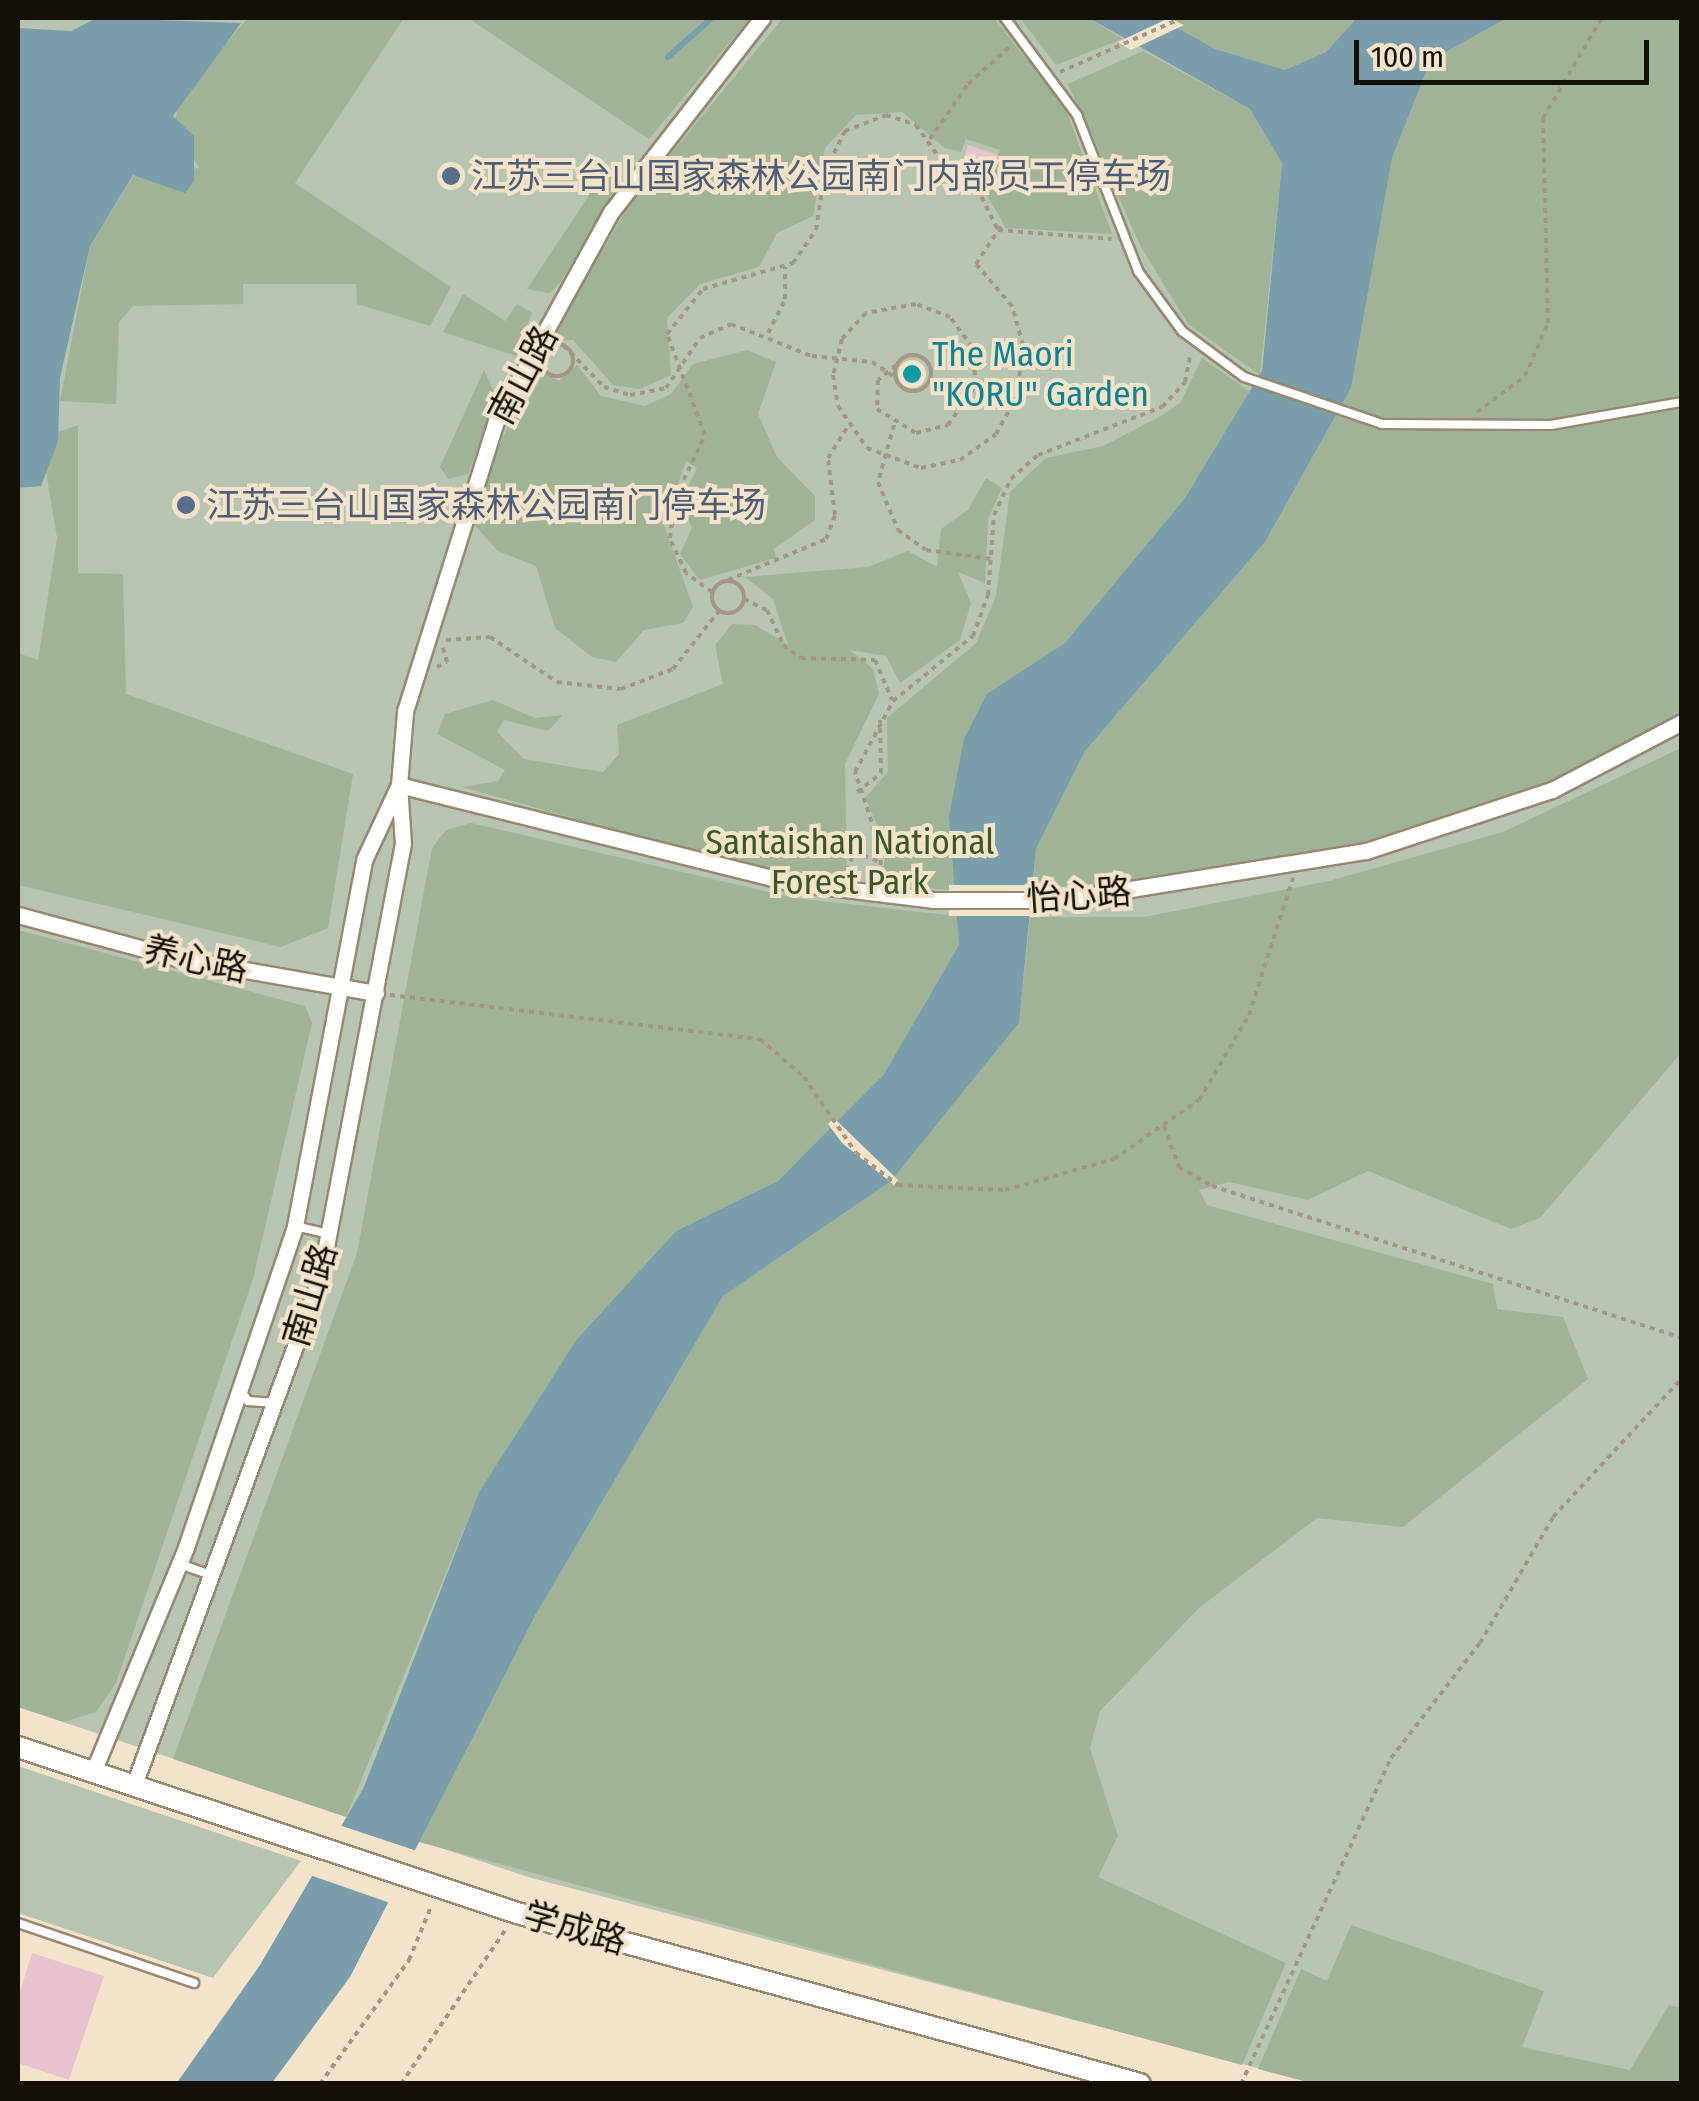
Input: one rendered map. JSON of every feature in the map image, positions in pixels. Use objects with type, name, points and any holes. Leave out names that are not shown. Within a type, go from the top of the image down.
[{"type":"street","name":"南山路","points":[[134,1785],[214,1579],[276,1403],[329,1234],[404,842],[399,785],[404,712],[496,420],[611,212],[762,18]]},
{"type":"street","name":"怡心路","points":[[399,785],[716,868],[933,900],[1063,900],[1296,864],[1552,790],[1682,722]]},
{"type":"street","name":"南山路","points":[[92,1772],[179,1564],[295,1226],[364,860],[399,785]]},
{"type":"street","name":"养心路","points":[[18,915],[177,958],[376,993]]},
{"type":"street","name":"学成路","points":[[18,1747],[517,1913],[1140,2084]]},
{"type":"lane","points":[[1005,18],[1024,37],[1077,115],[1122,241],[1191,340],[1221,362],[1288,397],[1382,424],[1551,425],[1682,402]]},
{"type":"lane","points":[[295,1226],[329,1234]]},
{"type":"lane","points":[[240,1391],[248,1402],[276,1403]]},
{"type":"lane","points":[[179,1564],[206,1568],[214,1579]]},
{"type":"lane","points":[[18,1926],[194,1983]]},
{"type":"path","points":[[1050,75],[1116,50],[1182,18]]},
{"type":"path","points":[[1457,427],[1526,376],[1548,324],[1543,118],[1602,18]]},
{"type":"path","points":[[930,138],[979,72],[1024,37]]},
{"type":"path","points":[[720,611],[712,592],[686,573],[670,538],[675,498],[704,435],[677,376],[667,334],[679,309],[704,289],[785,267],[816,230],[825,171],[845,131],[886,115],[930,138],[956,180],[977,188],[998,230]]},
{"type":"path","points":[[563,344],[617,392],[652,394],[677,376],[700,338],[722,325],[768,332],[834,359],[884,371],[913,391],[931,377],[922,356],[884,371],[874,393],[894,425],[932,431],[972,399],[978,368],[963,331],[933,308],[880,306],[852,324],[834,359],[848,426],[880,456],[921,468],[960,460],[1009,416],[1022,372],[1020,325],[976,264],[1003,223]]},
{"type":"path","points":[[998,230],[1122,241]]},
{"type":"path","points":[[768,332],[785,299],[785,267]]},
{"type":"path","points":[[872,883],[882,864],[856,792],[855,772],[893,701],[964,650],[983,614],[994,515],[1012,478],[1049,450],[1162,407],[1186,382],[1191,340]]},
{"type":"path","points":[[563,344],[572,362],[552,375],[541,354],[563,344]]},
{"type":"path","points":[[895,377],[896,365]]},
{"type":"path","points":[[894,425],[880,456],[880,496],[898,530],[926,550],[991,558]]},
{"type":"path","points":[[712,592],[728,580],[826,538],[835,515],[828,458],[848,426]]},
{"type":"path","points":[[728,580],[744,598],[767,610],[783,645],[801,658],[874,660],[893,701]]},
{"type":"path","points":[[720,611],[735,611],[744,598]]},
{"type":"path","points":[[442,641],[476,634],[556,682],[621,689],[673,669],[720,611]]},
{"type":"path","points":[[856,792],[881,774],[880,720]]},
{"type":"path","points":[[852,883],[850,854],[882,864]]},
{"type":"path","points":[[376,993],[760,1040],[871,1167],[916,1192],[1005,1190],[1075,1175],[1164,1126],[1225,1065],[1279,935],[1296,864]]},
{"type":"path","points":[[1164,1126],[1179,1167],[1212,1186],[1682,1338]]},
{"type":"path","points":[[1241,2084],[1391,1758],[1480,1643],[1553,1517],[1682,1378]]},
{"type":"path","points":[[320,2084],[409,1960],[426,1882]]},
{"type":"path","points":[[401,2084],[517,1913]]},
{"type":"green space","name":"Santaishan National Forest Park","points":[[18,18],[1681,18],[1681,2083],[1315,2083],[528,1877],[18,1707]]},
{"type":"green space","points":[[248,18],[404,18],[295,183],[451,287],[430,326],[357,304],[356,284],[243,284],[243,304],[133,306],[119,322],[116,404],[60,401],[90,246],[134,175],[199,168],[175,124],[179,97]]},
{"type":"green space","points":[[468,18],[750,18],[649,139]]},
{"type":"green space","points":[[783,18],[994,18],[1066,110],[1112,234],[1006,228],[985,192],[1000,150],[966,139],[961,152],[945,148],[902,112],[856,115],[825,148],[813,216],[777,233],[759,267],[700,284],[667,318],[671,375],[640,389],[613,385],[573,340],[548,341],[632,201]]},
{"type":"green space","points":[[1020,18],[1089,18],[1122,39],[1056,65]]},
{"type":"green space","points":[[1160,18],[1357,18],[1326,52],[1285,70],[1215,49]]},
{"type":"green space","points":[[1507,18],[1681,18],[1681,713],[1545,783],[1366,842],[1063,894],[1062,886],[1033,885],[1036,849],[1085,751],[1265,542],[1351,388],[1392,158],[1431,60]]},
{"type":"green space","points":[[1143,51],[1250,109],[1282,163],[1260,375],[1188,324],[1141,247],[1068,84]]},
{"type":"green space","points":[[607,168],[621,182],[559,284],[549,293],[527,289]]},
{"type":"green space","points":[[463,294],[505,321],[517,304],[532,313],[516,356],[443,332]]},
{"type":"green space","points":[[747,350],[776,362],[758,414],[777,457],[815,496],[815,520],[774,549],[776,558],[700,580],[680,554],[692,528],[681,502],[697,468],[686,461],[664,525],[693,607],[683,623],[644,630],[616,662],[592,657],[555,628],[536,566],[498,551],[468,518],[534,366],[559,381],[577,365],[601,396],[645,406],[671,394],[693,364]]},
{"type":"green space","points":[[1202,358],[1250,392],[1185,498],[1065,643],[987,695],[955,890],[882,886],[886,845],[865,798],[888,772],[887,718],[976,643],[996,596],[1010,492],[1046,458],[1103,446],[1180,403]]},
{"type":"green space","points":[[484,370],[497,398],[468,474],[448,479],[440,467]]},
{"type":"green space","points":[[78,425],[78,573],[123,574],[126,694],[353,774],[328,928],[281,947],[18,885],[18,653],[38,660],[57,538],[46,472],[58,432]]},
{"type":"green space","points":[[986,478],[1002,488],[988,519],[985,583],[958,572],[971,603],[960,640],[900,683],[886,656],[850,650],[873,669],[879,694],[845,764],[847,884],[722,860],[462,787],[498,781],[505,770],[437,734],[445,714],[493,700],[535,718],[563,715],[548,731],[504,720],[497,732],[524,759],[603,772],[619,754],[617,725],[723,684],[715,645],[732,624],[755,625],[788,645],[773,599],[745,577],[868,567],[908,551],[937,567],[941,529],[968,510]]},
{"type":"green space","points":[[1681,748],[1681,1053],[1540,1218],[1511,1229],[1368,1171],[1308,1200],[1229,1182],[1199,1190],[1207,1205],[1493,1284],[1497,1309],[1563,1317],[1588,1379],[1403,1527],[1317,1518],[1199,1608],[1100,1711],[1090,1748],[1118,1836],[1098,1877],[1286,1963],[1242,2065],[419,1842],[536,1614],[723,1296],[891,1181],[1019,1023],[1030,917],[1144,917],[1329,881],[1503,832]]},
{"type":"green space","points":[[471,823],[794,898],[957,916],[959,945],[884,1074],[778,1181],[676,1231],[577,1339],[479,1492],[346,1817],[173,1759],[357,1253],[432,848],[446,830]]},
{"type":"green space","points":[[18,930],[305,1006],[312,1023],[253,1279],[116,1683],[96,1712],[64,1722],[18,1707]]},
{"type":"green space","points":[[18,1766],[301,1861],[213,1978],[18,1913]]},
{"type":"green space","points":[[1351,1925],[1544,1991],[1522,2047],[1630,2070],[1669,2005],[1681,2008],[1681,2083],[1315,2084],[1258,2069],[1301,1969],[1327,1981]]},
{"type":"water","points":[[97,18],[241,23],[173,116],[194,136],[194,181],[185,193],[133,175],[90,246],[60,378],[58,441],[41,486],[18,488],[18,28],[71,31]]},
{"type":"water","points":[[1089,18],[1160,18],[1215,49],[1285,70],[1326,52],[1357,18],[1507,18],[1431,60],[1392,158],[1351,388],[1265,542],[1085,751],[1036,849],[1019,1023],[891,1181],[723,1296],[536,1614],[350,1977],[272,2083],[176,2084],[260,1965],[364,1787],[479,1492],[577,1339],[676,1231],[778,1181],[884,1074],[959,945],[949,816],[964,739],[987,694],[1065,643],[1185,498],[1262,371],[1282,163],[1250,109]]},
{"type":"pier","points":[[1169,18],[1184,25],[1131,50],[1118,42]]},
{"type":"pier","points":[[949,885],[1038,885],[1038,916],[949,916]]},
{"type":"pier","points":[[834,1118],[898,1180],[894,1185],[842,1143],[828,1124]]},
{"type":"pier","points":[[336,1824],[420,1852],[393,1904],[307,1874]]},
{"type":"building","points":[[968,145],[998,155],[989,182],[959,173]]},
{"type":"building","points":[[32,1953],[104,1976],[69,2080],[18,2063],[18,1998]]},
{"type":"waterway","points":[[668,57],[712,18]]},
{"type":"place","name":"江苏三台山国家森林公园南门内部员工停车场","points":[[451,176]]},
{"type":"place","name":"The Maori \"KORU\" Garden","points":[[912,374]]},
{"type":"place","name":"江苏三台山国家森林公园南门停车场","points":[[186,505]]}]
